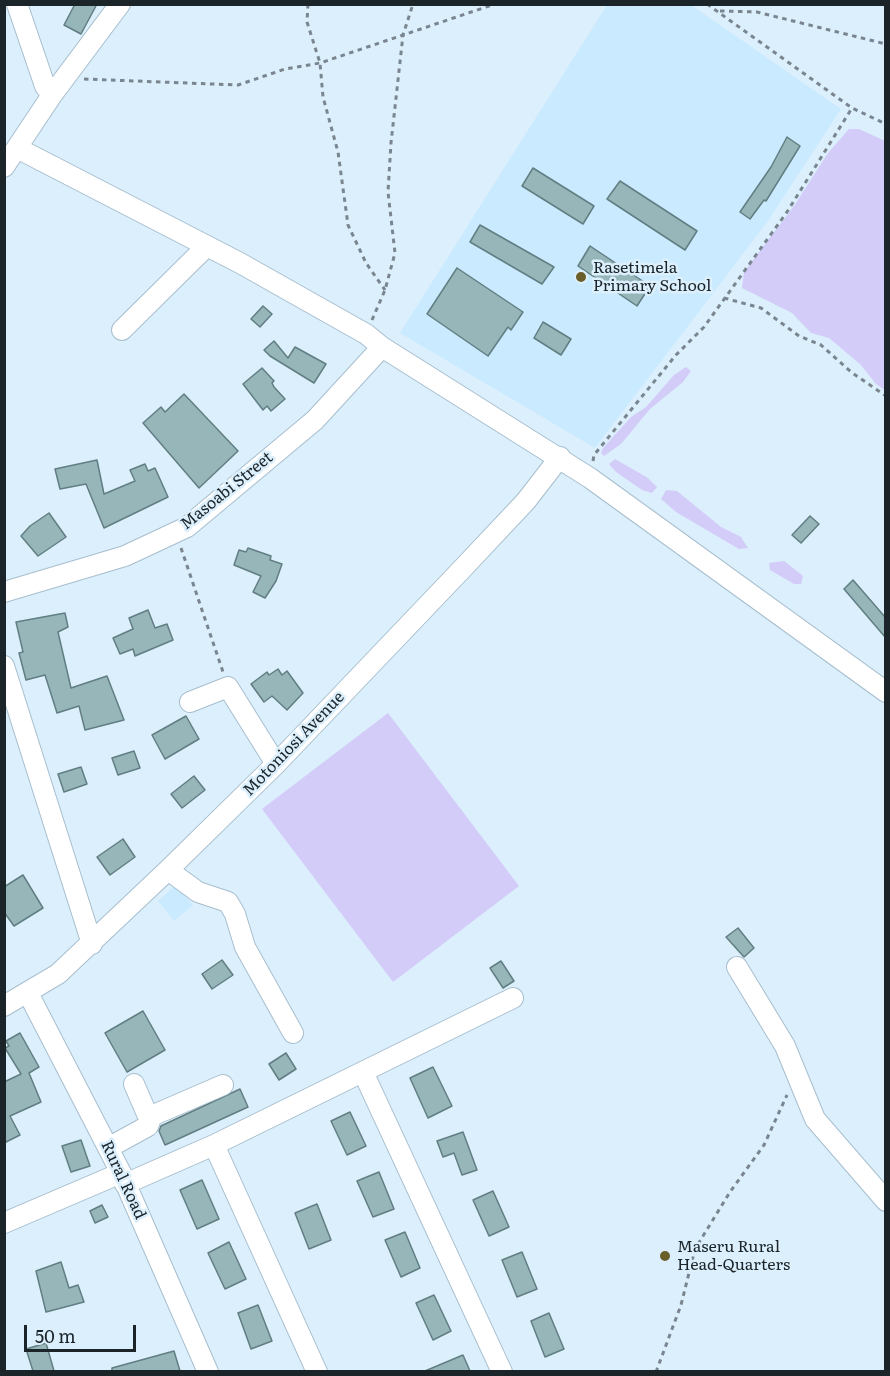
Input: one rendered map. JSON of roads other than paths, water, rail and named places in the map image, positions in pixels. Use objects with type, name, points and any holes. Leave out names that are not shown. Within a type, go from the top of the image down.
[{"type":"street","points":[[18,4],[45,86],[52,95]]},
{"type":"street","points":[[4,167],[52,95],[120,4]]},
{"type":"street","points":[[17,148],[207,246],[366,334],[382,347],[560,457],[885,692]]},
{"type":"street","points":[[122,330],[207,246]]},
{"type":"street","name":"Masoabi Street","points":[[4,592],[125,556],[187,527],[315,420],[382,347]]},
{"type":"street","name":"Motoniosi Avenue","points":[[4,1006],[58,974],[92,944],[276,764],[526,501],[560,457]]},
{"type":"street","points":[[4,666],[92,944]]},
{"type":"street","points":[[190,702],[228,687],[276,764]]},
{"type":"street","points":[[168,870],[198,892],[228,902],[245,947],[293,1033]]},
{"type":"street","points":[[737,967],[785,1046],[815,1119],[885,1201]]},
{"type":"street","name":"Rural Road","points":[[28,993],[123,1179],[208,1371]]},
{"type":"street","points":[[4,1223],[214,1145],[426,1043],[513,998]]},
{"type":"street","points":[[363,1072],[502,1371]]},
{"type":"street","points":[[108,1148],[148,1126],[149,1117],[134,1084]]},
{"type":"street","points":[[149,1117],[223,1084]]},
{"type":"street","points":[[214,1145],[317,1371]]},
{"type":"place","name":"Rasetimela Primary School","points":[[581,277]]},
{"type":"place","name":"Maseru Rural Head-Quarters","points":[[665,1256]]}]
